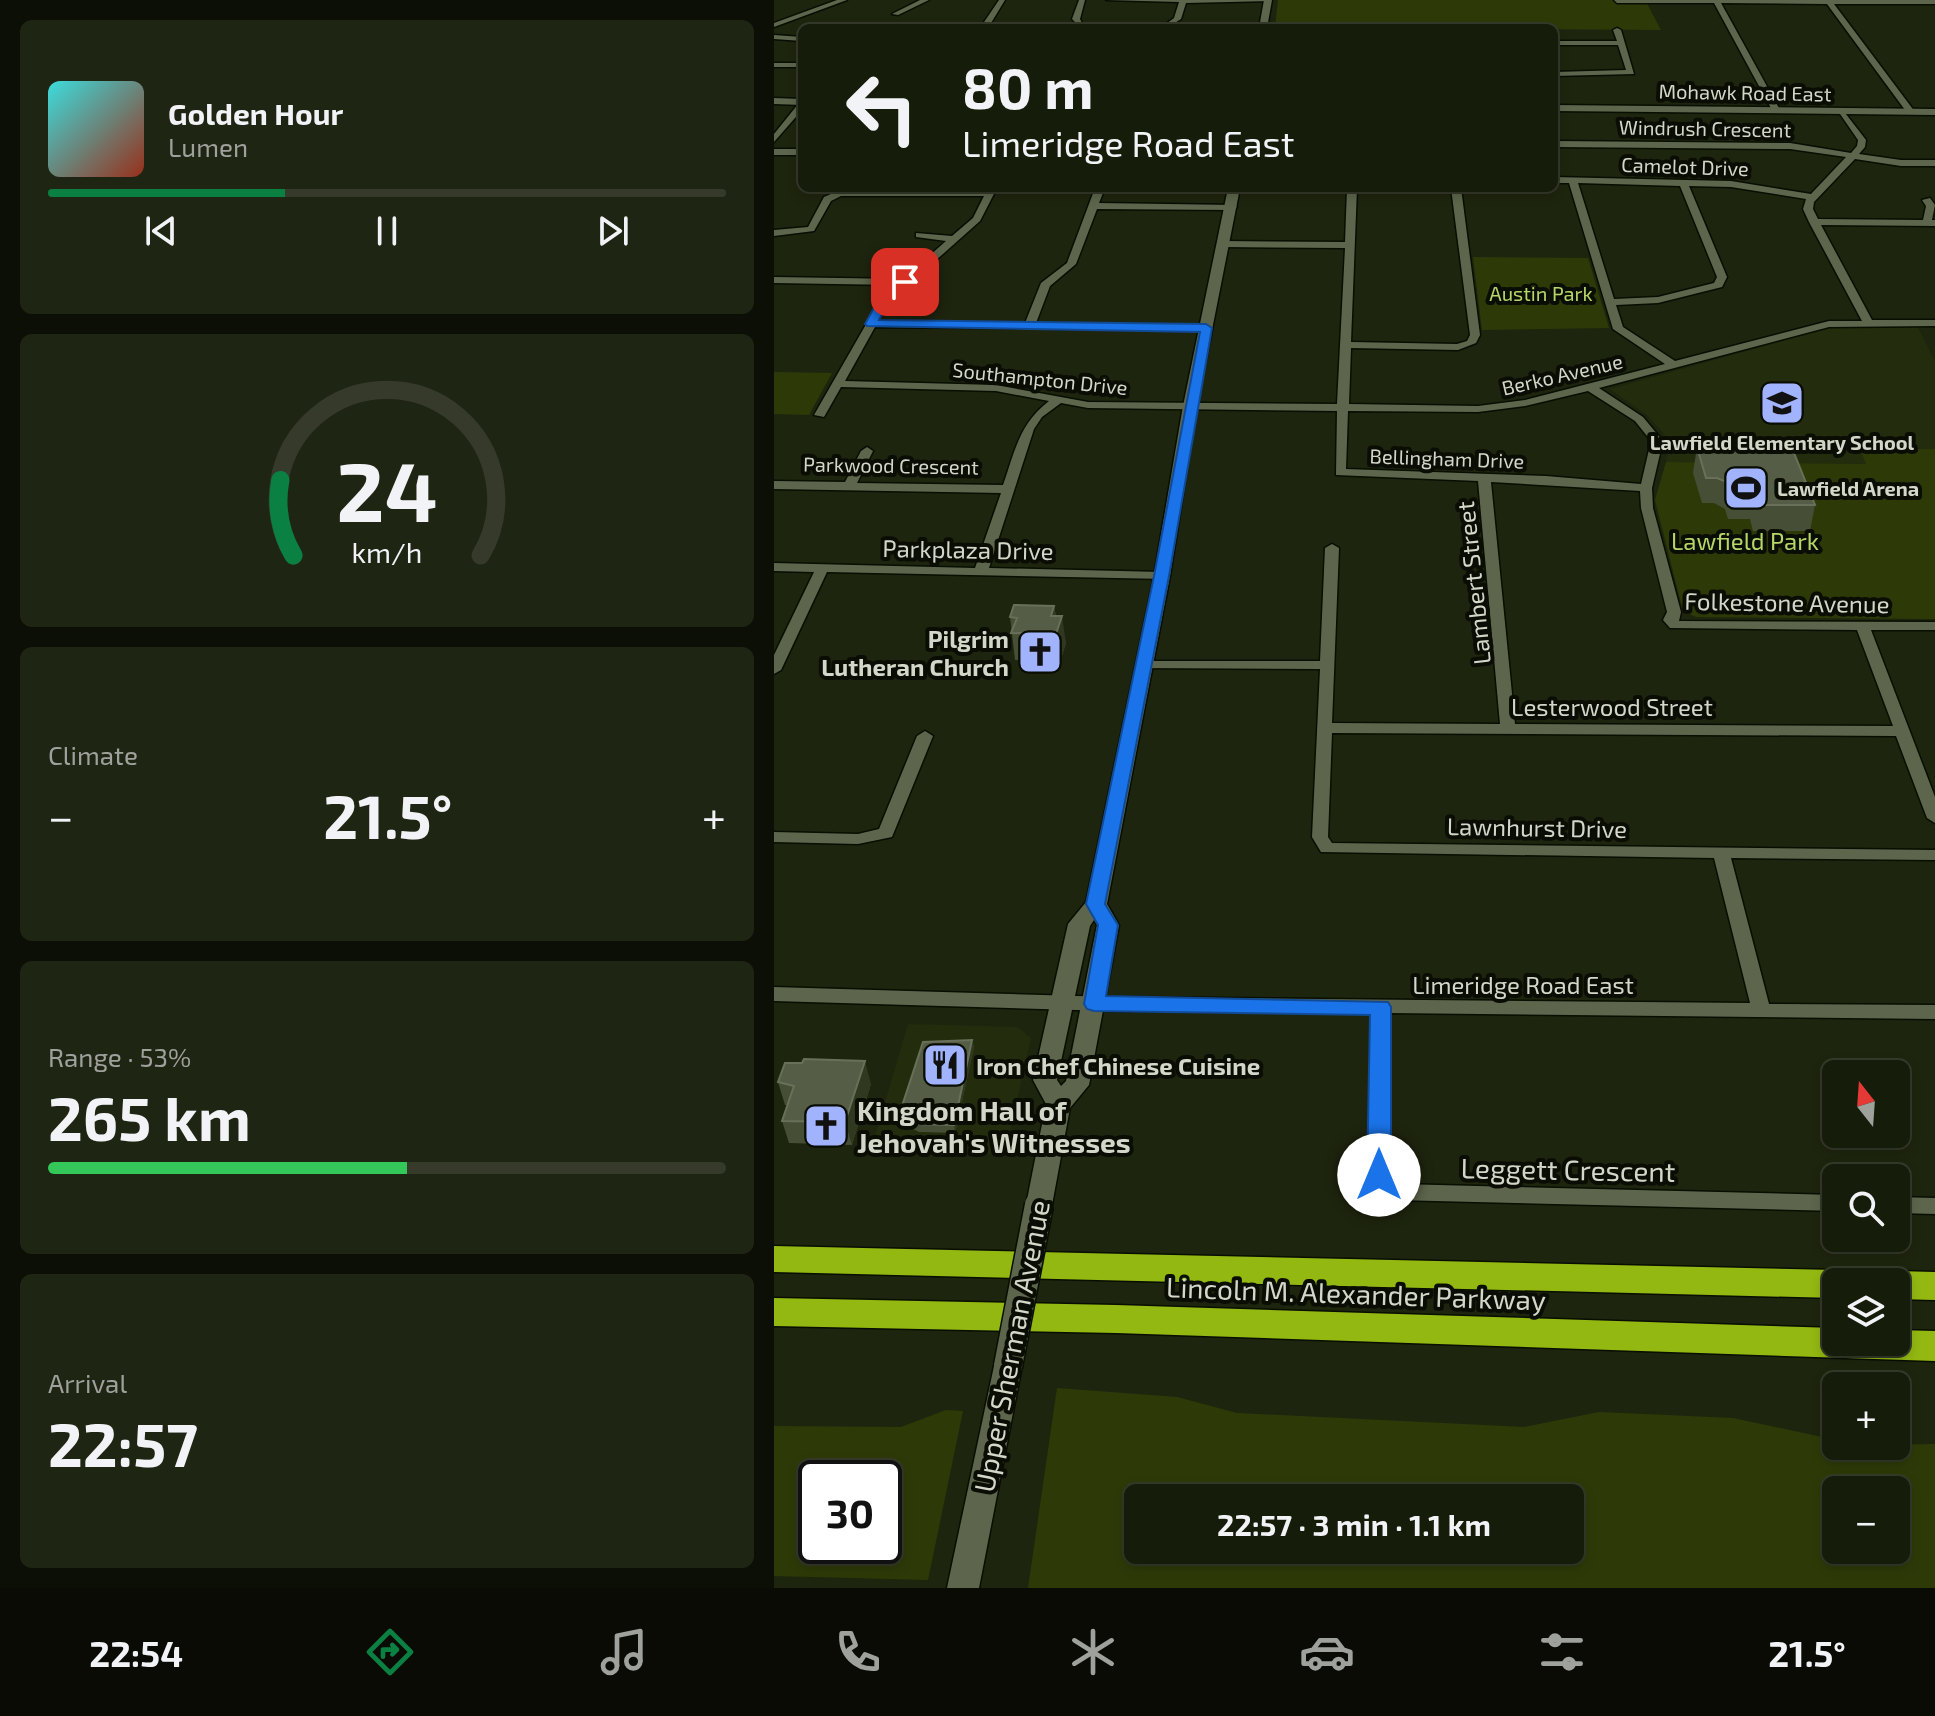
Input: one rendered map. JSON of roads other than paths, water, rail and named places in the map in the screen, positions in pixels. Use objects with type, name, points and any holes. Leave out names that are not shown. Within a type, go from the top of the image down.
[{"type":"highway","name":"Lincoln M. Alexander Parkway","points":[[774,1259],[1822,1284]]},
{"type":"highway","points":[[1910,1285],[1935,1286]]},
{"type":"highway","name":"Lincoln M. Alexander Parkway","points":[[774,1312],[1116,1319],[1935,1346]]},
{"type":"main road","points":[[1264,24],[1268,1]]},
{"type":"main road","points":[[774,101],[798,103]]},
{"type":"main road","name":"Mohawk Road East","points":[[1558,108],[1935,112]]},
{"type":"main road","name":"Upper Sherman Avenue","points":[[1058,1104],[1045,1080],[1079,924],[1096,904],[1162,576],[1190,406],[1234,192]]},
{"type":"main road","name":"Upper Sherman Avenue","points":[[963,1588],[1058,1104],[1077,1085],[1094,1004],[1108,925],[1096,904]]},
{"type":"street","points":[[774,25],[844,0]]},
{"type":"street","points":[[896,14],[926,0]]},
{"type":"street","points":[[987,24],[1002,0]]},
{"type":"street","points":[[1078,23],[1076,19],[1082,0]]},
{"type":"street","points":[[1109,0],[1268,1]]},
{"type":"street","points":[[1716,0],[1776,110]]},
{"type":"street","points":[[1170,24],[1177,19],[1183,1]]},
{"type":"street","points":[[1617,1],[1935,2]]},
{"type":"street","points":[[1828,1],[1911,112]]},
{"type":"street","points":[[1558,74],[1631,72],[1617,30]]},
{"type":"street","points":[[774,37],[798,39]]},
{"type":"street","points":[[1558,43],[1621,43]]},
{"type":"street","points":[[774,65],[798,65]]},
{"type":"street","points":[[774,139],[798,108]]},
{"type":"street","points":[[1842,111],[1862,140],[1854,156],[1813,197],[1808,209],[1868,322]]},
{"type":"street","name":"Windrush Crescent","points":[[1558,143],[1790,146],[1901,163],[1935,163]]},
{"type":"street","points":[[774,152],[798,152]]},
{"type":"street","name":"Camelot Drive","points":[[1558,180],[1683,181],[1762,187],[1813,197]]},
{"type":"street","points":[[1573,180],[1618,329],[1674,365]]},
{"type":"street","points":[[1609,302],[1658,300],[1718,285],[1722,277],[1683,181]]},
{"type":"street","points":[[774,233],[811,229],[827,199],[840,193],[915,192]]},
{"type":"street","points":[[820,415],[885,300],[977,219],[990,192]]},
{"type":"street","points":[[1029,326],[1045,285],[1071,264],[1099,192]]},
{"type":"street","name":"Bellingham Drive","points":[[1352,192],[1340,472],[1646,488]]},
{"type":"street","points":[[1346,345],[1458,347],[1471,343],[1475,335],[1457,192]]},
{"type":"street","points":[[1927,200],[1931,206],[1931,223],[1935,234]]},
{"type":"street","points":[[1094,206],[1232,207]]},
{"type":"street","points":[[1814,222],[1931,223]]},
{"type":"street","points":[[919,235],[953,239]]},
{"type":"street","points":[[1223,244],[1350,245]]},
{"type":"street","points":[[774,280],[905,282]]},
{"type":"street","name":"Berko Avenue","points":[[1190,406],[1478,409],[1525,403],[1829,324],[1935,323]]},
{"type":"street","points":[[871,324],[1206,328]]},
{"type":"street","name":"Southampton Drive","points":[[839,384],[996,388],[1088,405],[1190,406]]},
{"type":"street","name":"Folkestone Avenue","points":[[1590,387],[1639,419],[1657,441],[1646,488],[1647,508],[1674,612],[1670,620],[1675,625],[1935,626]]},
{"type":"street","points":[[981,571],[1028,429],[1038,415],[1058,400]]},
{"type":"street","points":[[849,486],[867,451]]},
{"type":"street","name":"Lambert Street","points":[[1484,478],[1508,730]]},
{"type":"street","name":"Parkwood Crescent","points":[[774,485],[1008,489]]},
{"type":"street","name":"Lawnhurst Drive","points":[[1332,548],[1320,837],[1327,848],[1935,855]]},
{"type":"street","name":"Parkplaza Drive","points":[[774,567],[1162,576]]},
{"type":"street","points":[[774,670],[822,569]]},
{"type":"street","points":[[1862,625],[1935,818]]},
{"type":"street","points":[[1143,665],[1325,665]]},
{"type":"street","name":"Lesterwood Street","points":[[1323,728],[1901,731]]},
{"type":"street","points":[[774,837],[858,839],[886,833],[925,736]]},
{"type":"street","points":[[1721,853],[1761,1010]]},
{"type":"street","name":"Limeridge Road East","points":[[774,994],[1094,1004],[1935,1012]]},
{"type":"street","name":"Leggett Crescent","points":[[1380,1007],[1378,1171],[1384,1185],[1395,1192],[1822,1203]]},
{"type":"street","points":[[1910,1205],[1935,1206]]},
{"type":"place","name":"Lawfield Elementary School","points":[[1782,403]]},
{"type":"place","name":"Lawfield Arena","points":[[1746,488]]},
{"type":"place","name":"Pilgrim Lutheran Church","points":[[1040,652]]},
{"type":"place","name":"Iron Chef Chinese Cuisine","points":[[945,1065]]},
{"type":"place","name":"Kingdom Hall of Jehovah's Witnesses","points":[[826,1126]]},
{"type":"park label","name":"Austin Park","points":[[1541,293]]},
{"type":"park label","name":"Lawfield Park","points":[[1745,540]]}]
